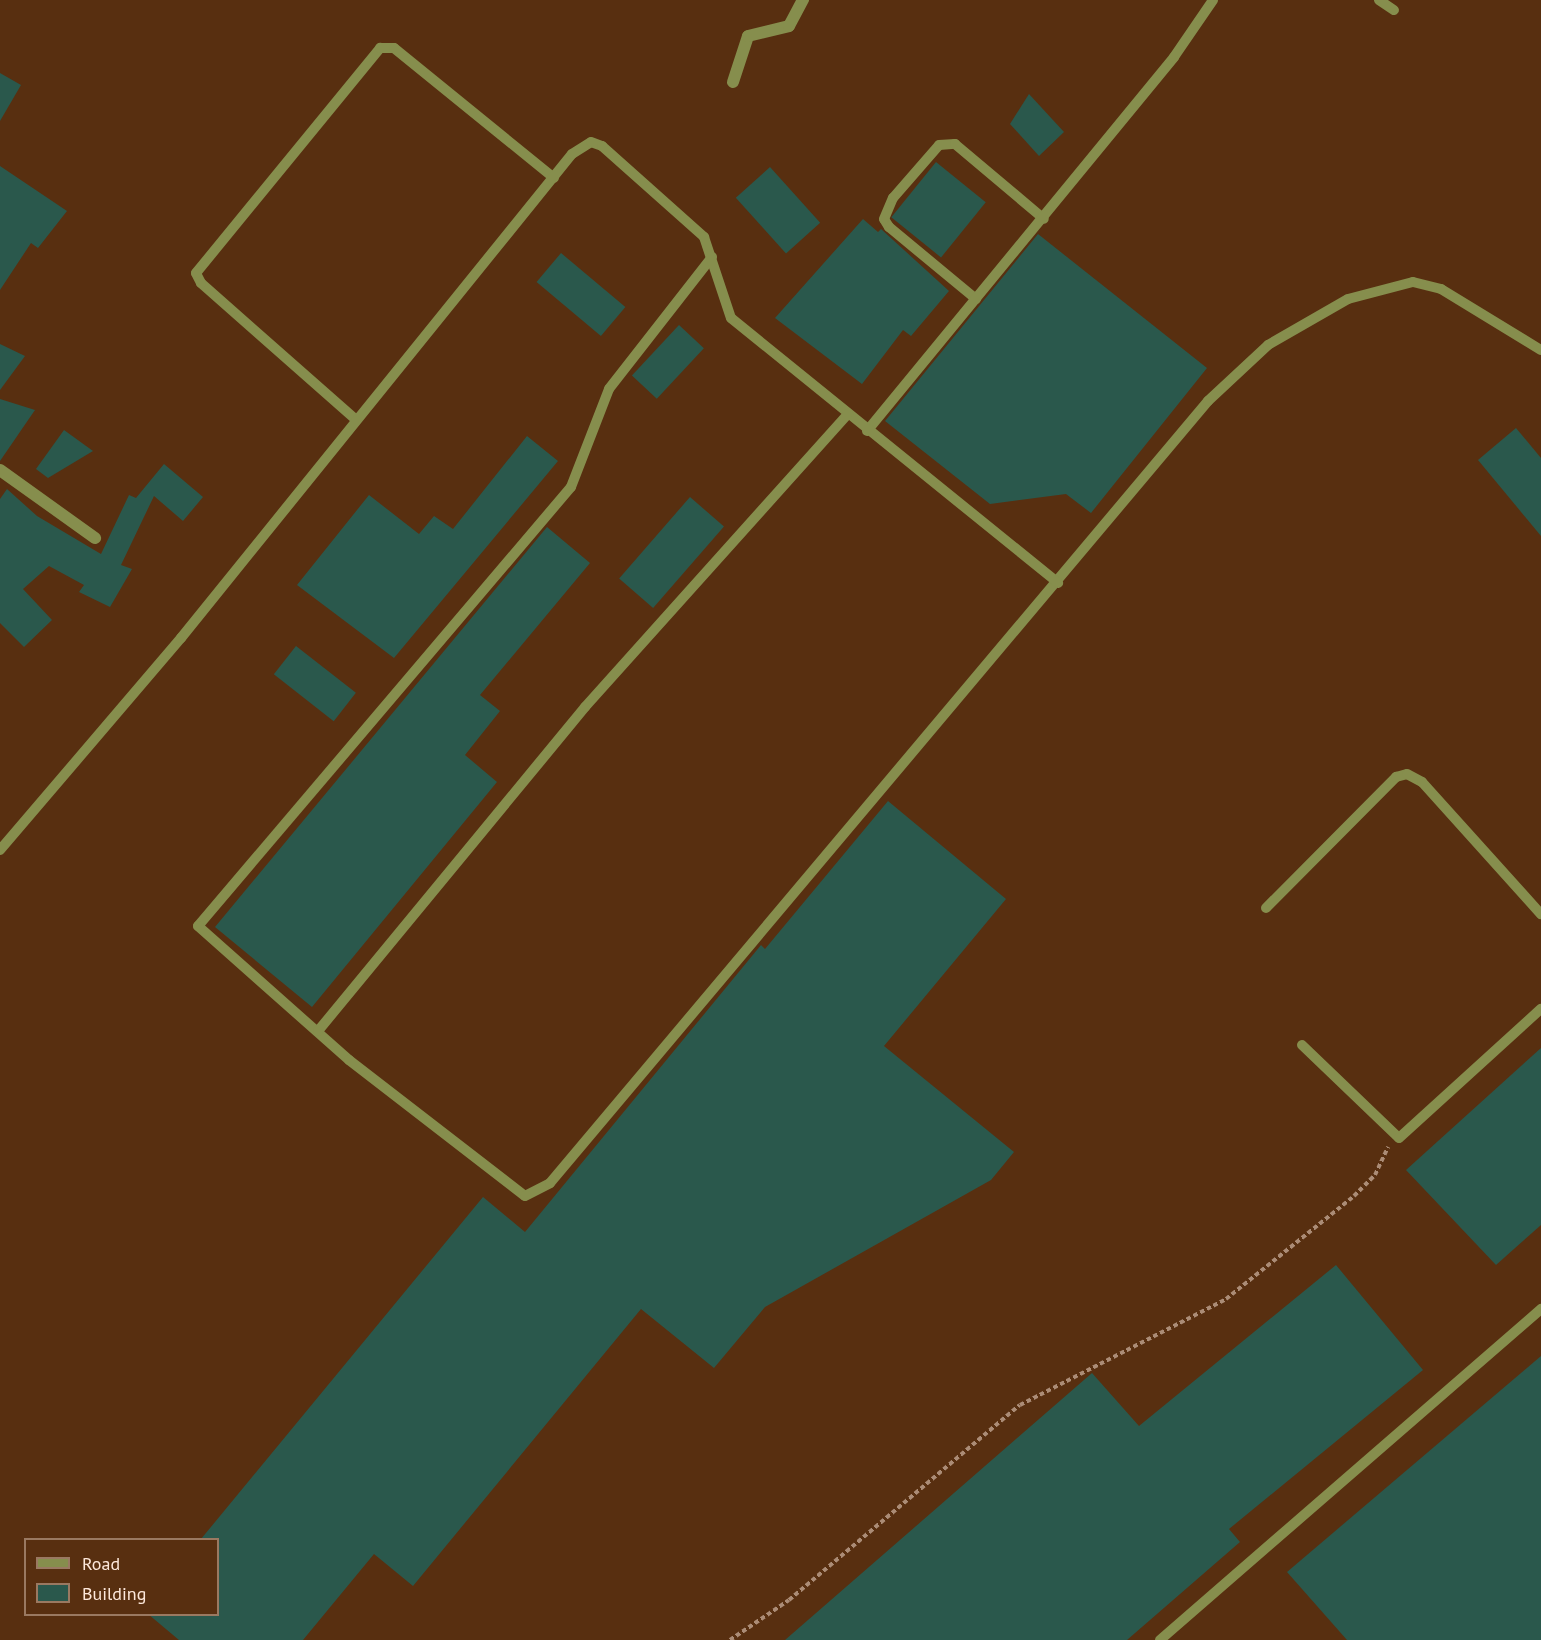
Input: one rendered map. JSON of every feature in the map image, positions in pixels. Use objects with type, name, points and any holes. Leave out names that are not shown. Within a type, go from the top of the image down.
[{"type":"street","points":[[734,82],[748,36],[789,26],[803,0]]},
{"type":"street","points":[[0,470],[95,538]]},
{"type":"lane","points":[[867,431],[1044,219],[1213,0]]},
{"type":"lane","points":[[1379,0],[1394,10]]},
{"type":"lane","points":[[354,418],[201,283],[196,273],[381,48],[394,48],[554,178]]},
{"type":"lane","points":[[976,299],[889,227],[884,219],[893,198],[939,146],[955,144],[1044,219]]},
{"type":"lane","points":[[0,850],[181,638],[354,418],[582,145],[602,146],[704,237],[731,318],[867,431],[1058,583]]},
{"type":"lane","points":[[711,257],[609,389],[571,488],[200,922],[198,931],[510,1188],[525,1196],[538,1191],[1058,583],[1208,401],[1268,345],[1348,299],[1424,283],[1541,350]]},
{"type":"lane","points":[[318,1031],[585,707],[848,414]]},
{"type":"lane","points":[[1266,908],[1396,777],[1407,774],[1422,782],[1541,914]]},
{"type":"lane","points":[[1302,1045],[1393,1137],[1405,1135],[1541,1009]]},
{"type":"lane","points":[[1160,1640],[1541,1308]]},
{"type":"path","points":[[730,1640],[789,1600],[1026,1401],[1226,1299],[1368,1184],[1393,1137]]},
{"type":"building","points":[[0,73],[21,85],[0,121]]},
{"type":"building","points":[[1029,94],[1064,132],[1039,156],[1010,124]]},
{"type":"building","points":[[936,162],[986,202],[941,257],[891,217]]},
{"type":"building","points":[[0,166],[67,211],[38,248],[31,243],[0,290]]},
{"type":"building","points":[[770,167],[820,223],[786,254],[736,198]]},
{"type":"building","points":[[863,219],[878,232],[881,229],[949,291],[911,336],[903,330],[862,384],[775,318]]},
{"type":"building","points":[[1038,234],[1207,368],[1091,513],[1066,494],[990,504],[885,421]]},
{"type":"building","points":[[561,253],[625,307],[601,336],[537,282]]},
{"type":"building","points":[[679,325],[704,348],[657,399],[632,375]]},
{"type":"building","points":[[0,344],[25,356],[0,390]]},
{"type":"building","points":[[0,399],[35,410],[0,461]]},
{"type":"building","points":[[1516,428],[1541,458],[1541,536],[1478,460]]},
{"type":"building","points":[[64,430],[93,451],[48,478],[36,469]]},
{"type":"building","points":[[527,436],[558,461],[394,658],[297,585],[369,495],[419,534],[434,516],[453,529]]},
{"type":"building","points":[[164,464],[203,497],[183,521],[154,496],[121,565],[132,569],[110,607],[79,592],[84,585],[49,566],[23,589],[52,620],[24,647],[0,623],[0,499],[7,489],[37,516],[101,554],[129,495],[136,498]]},
{"type":"building","points":[[690,497],[724,527],[653,608],[619,579]]},
{"type":"building","points":[[547,527],[590,563],[480,695],[500,711],[465,755],[497,782],[312,1007],[215,927]]},
{"type":"building","points":[[296,646],[356,693],[334,721],[274,674]]},
{"type":"building","points":[[888,801],[1006,899],[884,1046],[1014,1152],[991,1180],[765,1307],[714,1368],[641,1309],[413,1586],[374,1554],[303,1640],[179,1640],[150,1616],[219,1616],[219,1538],[202,1538],[483,1197],[525,1232],[761,945],[765,949]]},
{"type":"building","points":[[1541,1048],[1541,1225],[1496,1265],[1406,1170]]},
{"type":"building","points":[[1336,1265],[1423,1370],[1229,1529],[1240,1542],[1127,1640],[785,1640],[1092,1373],[1139,1426]]},
{"type":"building","points":[[1541,1356],[1541,1640],[1347,1640],[1287,1572]]}]
